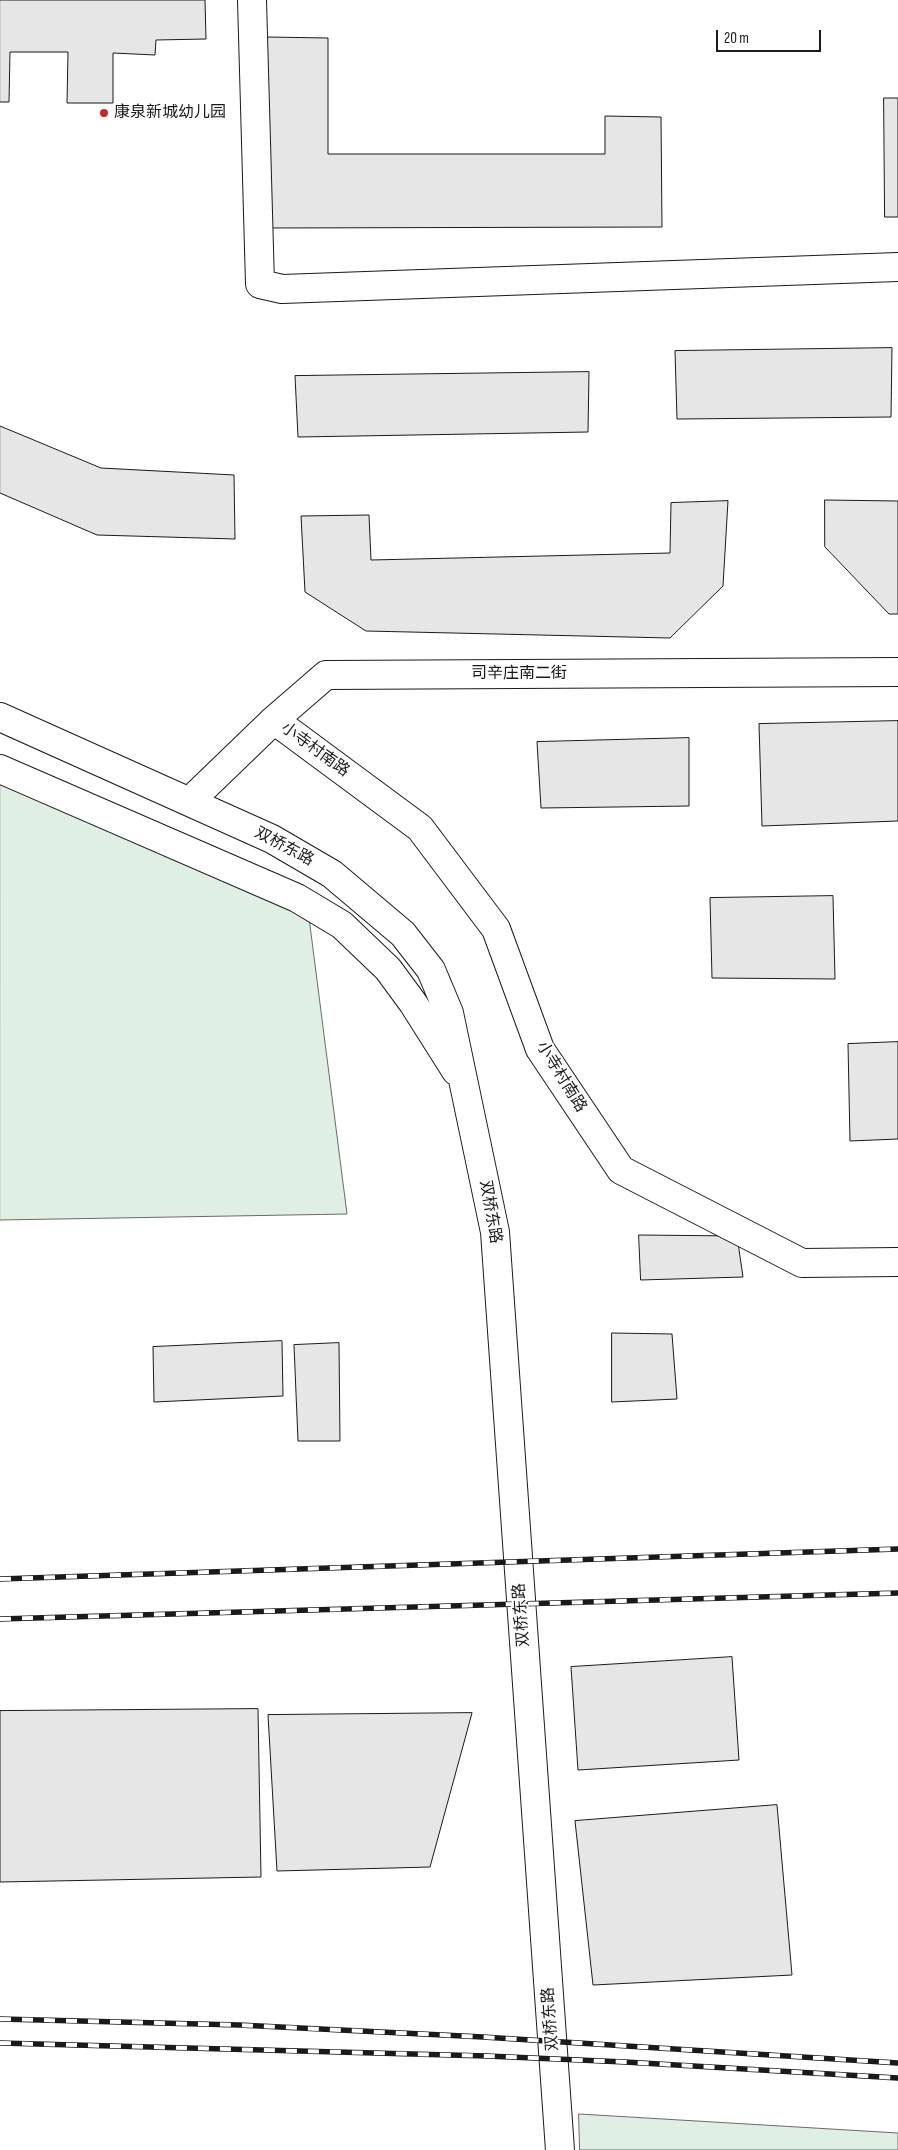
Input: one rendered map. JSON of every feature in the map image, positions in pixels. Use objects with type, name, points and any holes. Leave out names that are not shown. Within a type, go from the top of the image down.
[{"type":"street","points":[[252,0],[260,284],[282,288],[898,267]]},
{"type":"street","name":"司辛庄南二街","points":[[190,801],[274,720],[326,674],[898,672]]},
{"type":"street","name":"双桥东路","points":[[0,718],[272,839],[332,874],[403,934],[431,970],[449,1013],[495,1232],[560,2150]]},
{"type":"street","name":"小寺村南路","points":[[274,720],[420,828],[496,929],[540,1050],[621,1170],[802,1263],[898,1262]]},
{"type":"street","name":"双桥东路","points":[[0,769],[297,898],[342,925],[388,970],[413,1003],[464,1083]]},
{"type":"green space","points":[[0,770],[308,910],[347,1214],[0,1220]]},
{"type":"green space","points":[[579,2114],[898,2133],[898,2150],[580,2150]]},
{"type":"building","points":[[0,0],[205,0],[206,39],[156,40],[155,55],[113,53],[113,103],[67,103],[68,52],[10,52],[9,102],[0,102]]},
{"type":"building","points":[[266,37],[328,38],[328,154],[605,154],[605,116],[661,117],[662,227],[269,228]]},
{"type":"building","points":[[884,98],[898,98],[898,217],[885,217]]},
{"type":"building","points":[[892,348],[891,417],[677,419],[675,351]]},
{"type":"building","points":[[589,372],[588,432],[298,437],[295,376]]},
{"type":"building","points":[[0,426],[101,468],[234,475],[235,539],[97,535],[0,493]]},
{"type":"building","points":[[825,500],[898,501],[898,614],[889,614],[825,547]]},
{"type":"building","points":[[728,501],[723,586],[670,638],[366,631],[305,592],[301,516],[369,515],[371,560],[670,553],[671,503]]},
{"type":"building","points":[[898,721],[898,821],[762,826],[759,724]]},
{"type":"building","points":[[689,738],[689,806],[541,808],[537,742]]},
{"type":"building","points":[[833,896],[835,979],[712,978],[710,898]]},
{"type":"building","points":[[898,1042],[898,1139],[850,1141],[848,1044]]},
{"type":"building","points":[[639,1235],[737,1236],[743,1277],[641,1280]]},
{"type":"building","points":[[612,1333],[672,1334],[677,1399],[612,1402]]},
{"type":"building","points":[[282,1341],[283,1396],[154,1402],[153,1347]]},
{"type":"building","points":[[339,1343],[340,1441],[298,1441],[294,1345]]},
{"type":"building","points":[[732,1657],[739,1760],[578,1770],[571,1667]]},
{"type":"building","points":[[258,1709],[261,1877],[0,1882],[0,1711]]},
{"type":"building","points":[[472,1713],[430,1867],[277,1871],[268,1715]]},
{"type":"building","points":[[777,1805],[792,1975],[593,1985],[575,1821]]},
{"type":"railway","points":[[0,1579],[898,1549]]},
{"type":"railway","points":[[0,1619],[898,1593]]},
{"type":"railway","points":[[0,2019],[239,2025],[483,2037],[898,2063]]},
{"type":"railway","points":[[0,2043],[487,2056],[898,2078]]},
{"type":"place","name":"康泉新城幼儿园","points":[[104,113]]}]
